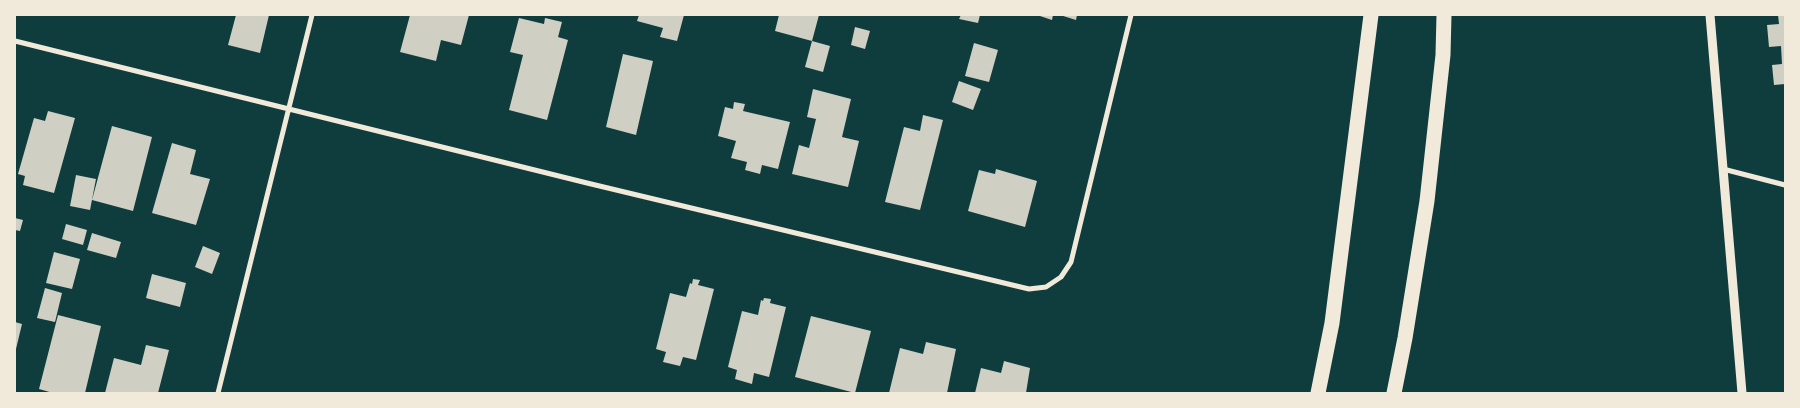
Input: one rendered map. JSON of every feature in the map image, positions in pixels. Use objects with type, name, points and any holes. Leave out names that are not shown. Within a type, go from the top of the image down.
[{"type":"highway","points":[[1318,393],[1332,323],[1371,15]]},
{"type":"highway","points":[[1394,393],[1427,202],[1443,55],[1444,15]]},
{"type":"street","points":[[218,393],[312,15]]},
{"type":"street","points":[[15,41],[587,183],[1029,289],[1046,287],[1061,277],[1071,262],[1131,15]]},
{"type":"street","points":[[1710,15],[1742,393]]},
{"type":"street","points":[[1722,168],[1785,185]]},
{"type":"building","points":[[236,15],[269,15],[260,53],[228,45]]},
{"type":"building","points":[[410,15],[469,15],[461,45],[441,40],[436,61],[400,52]]},
{"type":"building","points":[[639,15],[684,15],[677,41],[660,37],[663,28],[637,21]]},
{"type":"building","points":[[779,15],[819,15],[812,41],[775,31]]},
{"type":"building","points":[[961,15],[980,15],[978,23],[959,19]]},
{"type":"building","points":[[1037,15],[1053,15],[1052,20]]},
{"type":"building","points":[[1060,15],[1077,15],[1076,20]]},
{"type":"building","points":[[1778,15],[1785,15],[1785,84],[1774,85],[1772,65],[1782,64],[1781,46],[1769,47],[1767,25],[1779,24]]},
{"type":"building","points":[[519,18],[544,24],[545,18],[562,22],[558,37],[568,40],[547,120],[509,110],[523,55],[510,52]]},
{"type":"building","points":[[855,27],[870,31],[865,49],[851,45]]},
{"type":"building","points":[[812,41],[830,46],[823,72],[805,67]]},
{"type":"building","points":[[974,43],[998,50],[989,82],[965,76]]},
{"type":"building","points":[[623,54],[653,61],[636,135],[606,127]]},
{"type":"building","points":[[959,81],[981,89],[973,110],[952,102]]},
{"type":"building","points":[[813,89],[851,99],[842,137],[859,141],[848,187],[792,174],[799,145],[809,148],[816,119],[807,117]]},
{"type":"building","points":[[734,102],[745,104],[743,111],[790,122],[778,169],[762,165],[760,174],[745,170],[747,162],[731,158],[736,141],[718,136],[725,107],[733,109]]},
{"type":"building","points":[[48,111],[75,118],[54,193],[23,185],[25,176],[18,174],[34,118],[45,121]]},
{"type":"building","points":[[923,115],[943,120],[920,210],[885,202],[904,127],[920,131]]},
{"type":"building","points":[[112,126],[152,137],[133,211],[92,200]]},
{"type":"building","points":[[172,143],[196,150],[190,174],[210,179],[196,225],[152,213]]},
{"type":"building","points":[[996,169],[1037,181],[1025,227],[968,211],[979,170],[995,174]]},
{"type":"building","points":[[76,175],[96,179],[90,210],[70,206]]},
{"type":"building","points":[[15,218],[23,220],[20,231],[15,230]]},
{"type":"building","points":[[66,224],[87,230],[83,245],[62,239]]},
{"type":"building","points":[[92,233],[121,242],[116,258],[87,250]]},
{"type":"building","points":[[203,246],[220,253],[212,274],[195,267]]},
{"type":"building","points":[[54,252],[80,259],[72,289],[46,283]]},
{"type":"building","points":[[152,274],[186,283],[180,307],[146,298]]},
{"type":"building","points":[[693,279],[700,280],[698,285],[714,289],[696,360],[683,357],[680,366],[663,362],[666,352],[656,349],[670,293],[686,297]]},
{"type":"building","points":[[45,288],[62,293],[55,322],[37,318]]},
{"type":"building","points":[[764,298],[771,299],[770,303],[786,307],[769,377],[754,373],[752,384],[735,379],[737,370],[728,367],[742,311],[758,315],[761,300],[763,301]]},
{"type":"building","points":[[58,315],[101,326],[85,393],[53,393],[39,389]]},
{"type":"building","points":[[811,316],[871,331],[855,393],[795,377]]},
{"type":"building","points":[[15,322],[22,324],[16,349],[15,349]]},
{"type":"building","points":[[926,342],[956,349],[947,393],[889,393],[900,348],[923,354]]},
{"type":"building","points":[[146,345],[169,350],[158,393],[105,393],[114,358],[141,365]]},
{"type":"building","points":[[1004,361],[1030,368],[1026,393],[975,393],[981,368],[1001,373]]}]
